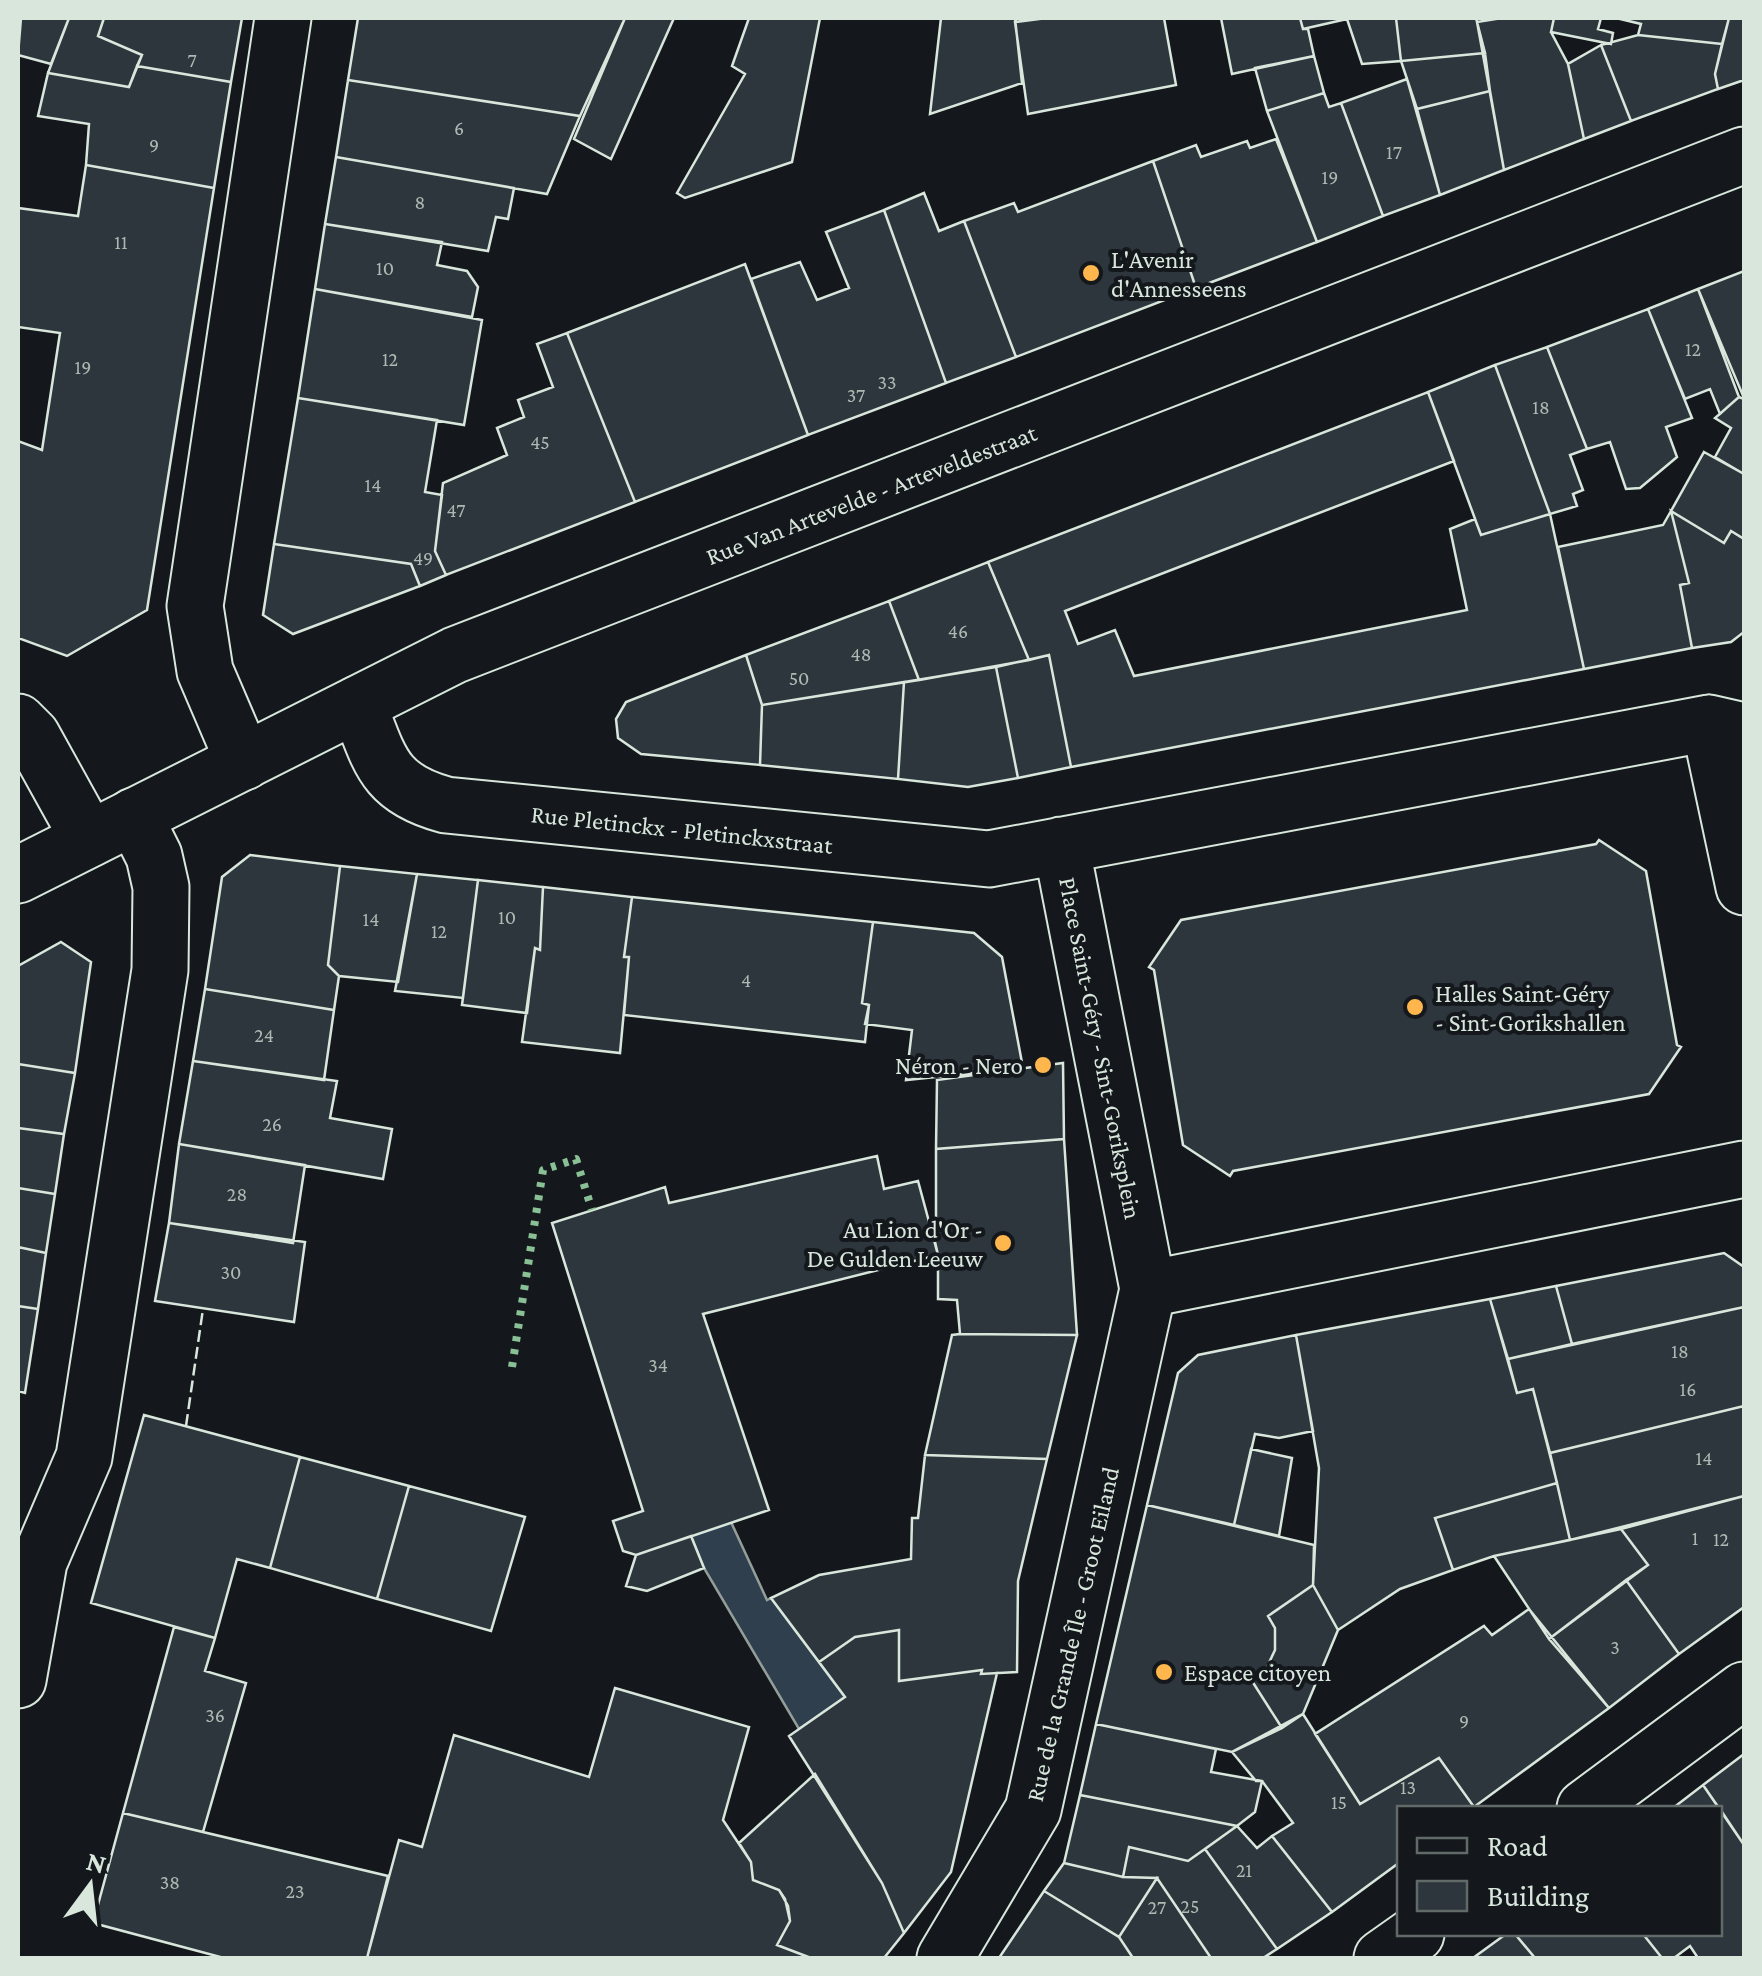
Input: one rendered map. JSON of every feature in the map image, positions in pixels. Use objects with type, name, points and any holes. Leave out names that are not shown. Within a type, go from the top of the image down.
[{"type":"street","points":[[244,762],[221,717],[205,671],[194,606],[283,18]]},
{"type":"street","name":"Rue Van Artevelde - Arteveldestraat","points":[[18,875],[455,655],[1744,156]]},
{"type":"street","name":"Rue Pletinckx - Pletinckxstraat","points":[[358,704],[386,775],[413,796],[446,805],[989,859],[1061,845]]},
{"type":"street","points":[[18,722],[112,827],[154,856],[162,887],[160,970],[84,1457],[40,1562],[18,1680]]},
{"type":"street","name":"Place Saint-Géry - Sint-Goriksplein","points":[[1148,1288],[1061,845],[1727,727],[1744,888]]},
{"type":"street","points":[[1148,1288],[1744,1169]]},
{"type":"street","name":"Rue de la Grande Île - Groot Eiland","points":[[945,1958],[1034,1810],[1148,1288]]},
{"type":"street","points":[[1588,1806],[1744,1690]]},
{"type":"street","points":[[1382,1958],[1413,1936]]},
{"type":"water","points":[[731,1522],[767,1600],[771,1598],[845,1697],[799,1729],[704,1568],[691,1536]]},
{"type":"building","points":[[21,18],[69,18],[51,64],[18,55]]},
{"type":"building","points":[[69,18],[104,18],[98,36],[142,55],[129,87],[48,73]]},
{"type":"building","points":[[104,18],[242,18],[231,82],[137,66],[142,55],[98,36]]},
{"type":"building","points":[[358,18],[625,18],[580,116],[348,80]]},
{"type":"building","points":[[625,18],[674,18],[611,159],[574,139]]},
{"type":"building","points":[[749,18],[820,18],[792,162],[685,198],[677,193],[745,74],[732,66]]},
{"type":"building","points":[[941,18],[1015,18],[1022,83],[930,114]]},
{"type":"building","points":[[1047,18],[1164,18],[1176,85],[1028,114],[1015,22]]},
{"type":"building","points":[[1221,18],[1300,18],[1303,29],[1308,29],[1314,56],[1232,74]]},
{"type":"building","points":[[1300,18],[1396,18],[1401,61],[1362,64],[1347,19],[1303,29]]},
{"type":"building","points":[[1396,18],[1476,18],[1485,53],[1401,61]]},
{"type":"building","points":[[1554,18],[1551,32],[1568,64],[1584,139],[1504,170],[1477,22]]},
{"type":"building","points":[[1554,18],[1601,18],[1598,29],[1613,33],[1611,44],[1551,32]]},
{"type":"building","points":[[1616,18],[1729,18],[1722,44],[1638,35],[1641,24]]},
{"type":"building","points":[[1729,18],[1744,18],[1744,80],[1718,89],[1715,74]]},
{"type":"building","points":[[1638,35],[1722,44],[1715,74],[1718,89],[1631,121],[1601,45]]},
{"type":"building","points":[[1601,45],[1631,121],[1584,139],[1568,64]]},
{"type":"building","points":[[1485,53],[1490,91],[1417,109],[1401,61]]},
{"type":"building","points":[[1314,56],[1324,93],[1267,111],[1255,68]]},
{"type":"building","points":[[137,66],[231,82],[214,188],[86,165],[89,124],[38,116],[48,73],[129,87]]},
{"type":"building","points":[[1407,79],[1440,195],[1383,216],[1341,103]]},
{"type":"building","points":[[348,80],[580,116],[547,194],[336,157]]},
{"type":"building","points":[[1490,91],[1504,170],[1440,195],[1417,109]]},
{"type":"building","points":[[1324,93],[1329,107],[1341,103],[1383,216],[1317,242],[1267,111]]},
{"type":"building","points":[[1276,139],[1317,242],[1196,288],[1153,161],[1196,145],[1201,157],[1247,141],[1250,148]]},
{"type":"building","points":[[336,157],[514,188],[508,219],[496,217],[488,251],[325,224]]},
{"type":"building","points":[[1153,161],[1196,288],[1016,357],[964,221],[1014,203],[1018,212]]},
{"type":"building","points":[[86,165],[214,188],[147,610],[67,656],[18,638],[18,441],[42,450],[60,333],[18,327],[18,208],[78,216]]},
{"type":"building","points":[[924,193],[939,231],[964,221],[1016,357],[946,383],[884,210]]},
{"type":"building","points":[[884,210],[946,383],[808,435],[751,279],[800,262],[817,300],[849,288],[826,232]]},
{"type":"building","points":[[325,224],[442,242],[437,265],[467,271],[478,287],[472,317],[315,289]]},
{"type":"building","points":[[745,264],[808,435],[635,502],[567,333]]},
{"type":"building","points":[[1744,271],[1744,398],[1698,289]]},
{"type":"building","points":[[315,289],[482,320],[464,425],[298,398]]},
{"type":"building","points":[[1698,289],[1739,397],[1720,414],[1710,389],[1685,399],[1648,309]]},
{"type":"building","points":[[1648,309],[1692,418],[1666,427],[1677,457],[1640,488],[1626,489],[1610,442],[1587,449],[1547,347]]},
{"type":"building","points":[[567,333],[635,502],[446,575],[435,551],[443,483],[507,455],[497,428],[524,417],[518,400],[553,387],[537,344]]},
{"type":"building","points":[[1547,347],[1587,449],[1570,455],[1583,490],[1573,494],[1577,506],[1550,514],[1495,365]]},
{"type":"building","points":[[1495,365],[1550,514],[1481,535],[1428,392]]},
{"type":"building","points":[[1428,392],[1454,461],[1065,611],[1078,644],[1115,630],[1134,676],[1467,610],[1450,529],[1475,519],[1481,535],[1550,514],[1584,669],[1071,767],[1049,655],[1029,660],[988,562]]},
{"type":"building","points":[[1739,397],[1744,399],[1744,474],[1715,457],[1731,428],[1715,418]]},
{"type":"building","points":[[298,398],[437,420],[425,492],[442,495],[435,551],[446,575],[420,586],[411,564],[274,544]]},
{"type":"building","points":[[1704,452],[1744,474],[1744,539],[1731,531],[1724,543],[1671,511]]},
{"type":"building","points":[[1671,511],[1689,583],[1680,585],[1692,648],[1584,669],[1558,547],[1663,525]]},
{"type":"building","points":[[1671,511],[1724,543],[1731,531],[1744,539],[1744,632],[1731,642],[1692,648],[1680,585],[1689,583]]},
{"type":"building","points":[[274,544],[411,564],[420,586],[293,634],[263,615]]},
{"type":"building","points":[[988,562],[1029,660],[919,680],[889,601]]},
{"type":"building","points":[[889,601],[919,680],[762,705],[746,655]]},
{"type":"building","points":[[746,655],[762,705],[760,765],[641,754],[618,738],[616,719],[626,702]]},
{"type":"building","points":[[1049,655],[1071,767],[1018,778],[996,667]]},
{"type":"building","points":[[996,667],[1018,778],[968,787],[898,779],[904,682]]},
{"type":"building","points":[[904,682],[898,779],[760,765],[762,705]]},
{"type":"building","name":"Halles Saint-Géry - Sint-Gorikshallen","points":[[1599,840],[1646,871],[1677,1045],[1681,1047],[1649,1094],[1233,1171],[1230,1176],[1183,1145],[1154,970],[1149,967],[1181,920],[1596,844]]},
{"type":"building","points":[[250,855],[340,866],[328,965],[339,976],[334,1010],[205,989],[222,877]]},
{"type":"building","points":[[340,866],[417,874],[398,982],[339,976],[328,965]]},
{"type":"building","points":[[417,874],[478,880],[463,998],[395,991]]},
{"type":"building","points":[[478,880],[543,887],[540,950],[535,948],[527,1013],[462,1005]]},
{"type":"building","points":[[543,887],[632,897],[624,957],[629,957],[620,1053],[522,1042],[535,948],[540,950]]},
{"type":"building","points":[[632,897],[873,922],[862,1003],[869,1005],[865,1042],[624,1015],[629,957],[624,957]]},
{"type":"building","points":[[873,922],[974,933],[1002,957],[1023,1068],[906,1080],[912,1030],[865,1024],[869,1005],[862,1003]]},
{"type":"building","points":[[61,942],[91,962],[75,1073],[18,1064],[18,966]]},
{"type":"building","points":[[205,989],[334,1010],[324,1080],[193,1061]]},
{"type":"building","points":[[193,1061],[337,1081],[330,1118],[392,1129],[383,1179],[179,1144]]},
{"type":"building","points":[[1063,1063],[1064,1139],[936,1149],[937,1080]]},
{"type":"building","points":[[18,1064],[75,1073],[64,1134],[18,1128]]},
{"type":"building","points":[[18,1128],[64,1134],[55,1194],[18,1188]]},
{"type":"building","name":"Au Lion d'Or - De Gulden Leeuw","points":[[1064,1139],[1077,1335],[960,1334],[957,1300],[938,1299],[938,1255],[932,1229],[936,1230],[936,1149]]},
{"type":"building","points":[[179,1144],[305,1165],[293,1243],[169,1223]]},
{"type":"building","points":[[877,1156],[884,1189],[918,1181],[938,1255],[703,1314],[769,1510],[636,1555],[623,1551],[613,1521],[643,1511],[552,1223],[665,1187],[669,1203]]},
{"type":"building","points":[[18,1188],[55,1194],[46,1253],[18,1247]]},
{"type":"building","points":[[169,1223],[305,1242],[294,1322],[155,1301]]},
{"type":"building","points":[[18,1247],[46,1253],[38,1309],[18,1306]]},
{"type":"building","points":[[1724,1253],[1744,1267],[1744,1307],[1572,1344],[1556,1286]]},
{"type":"building","points":[[1556,1286],[1572,1344],[1508,1359],[1490,1299]]},
{"type":"building","points":[[1490,1299],[1517,1393],[1533,1389],[1557,1483],[1435,1518],[1453,1570],[1400,1589],[1338,1630],[1313,1585],[1319,1468],[1296,1335]]},
{"type":"building","points":[[18,1306],[38,1309],[25,1393],[18,1391]]},
{"type":"building","points":[[1744,1307],[1744,1406],[1550,1453],[1533,1389],[1517,1393],[1508,1359]]},
{"type":"building","points":[[952,1335],[1077,1335],[1047,1459],[925,1455]]},
{"type":"building","points":[[1296,1335],[1313,1431],[1279,1438],[1255,1434],[1234,1525],[1147,1505],[1178,1373],[1198,1355]]},
{"type":"building","points":[[1744,1406],[1744,1496],[1570,1540],[1550,1453]]},
{"type":"building","points":[[144,1415],[300,1457],[270,1568],[237,1559],[215,1638],[91,1603]]},
{"type":"building","points":[[1251,1449],[1292,1458],[1279,1536],[1234,1525]]},
{"type":"building","points":[[925,1455],[1047,1459],[1018,1581],[1017,1672],[981,1674],[982,1670],[899,1681],[899,1630],[855,1637],[819,1662],[771,1598],[819,1575],[911,1559],[912,1518],[918,1518]]},
{"type":"building","points":[[300,1457],[409,1486],[377,1599],[270,1568]]},
{"type":"building","points":[[1557,1483],[1570,1540],[1494,1556],[1453,1570],[1435,1518]]},
{"type":"building","points":[[409,1486],[525,1517],[491,1631],[377,1599]]},
{"type":"building","points":[[1744,1496],[1744,1607],[1679,1654],[1626,1580],[1648,1565],[1621,1529]]},
{"type":"building","points":[[1147,1505],[1314,1545],[1313,1585],[1268,1616],[1275,1628],[1275,1650],[1265,1671],[1252,1681],[1282,1728],[1232,1752],[1096,1724]]},
{"type":"building","points":[[1621,1529],[1648,1565],[1549,1639],[1494,1556]]},
{"type":"building","points":[[691,1536],[704,1568],[647,1591],[626,1586],[636,1555]]},
{"type":"building","points":[[1626,1580],[1679,1654],[1609,1708],[1549,1639]]},
{"type":"building","points":[[1313,1585],[1338,1630],[1303,1714],[1282,1728],[1252,1681],[1265,1671],[1275,1650],[1275,1628],[1268,1616]]},
{"type":"building","points":[[1529,1609],[1609,1708],[1475,1806],[1439,1758],[1360,1804],[1315,1734],[1484,1626],[1492,1635]]},
{"type":"building","points":[[174,1627],[215,1638],[205,1671],[246,1683],[203,1832],[123,1813]]},
{"type":"building","points":[[899,1630],[899,1681],[982,1670],[981,1674],[997,1673],[951,1872],[904,1933],[882,1883],[789,1736],[845,1697],[819,1662],[855,1637]]},
{"type":"building","points":[[615,1688],[749,1727],[723,1820],[751,1862],[753,1880],[779,1890],[785,1899],[790,1921],[777,1945],[811,1958],[367,1958],[399,1840],[422,1847],[454,1735],[589,1777]]},
{"type":"building","points":[[1303,1714],[1360,1804],[1439,1758],[1473,1806],[1397,1806],[1397,1864],[1332,1912],[1272,1836],[1293,1823],[1262,1781],[1256,1781],[1232,1752]]},
{"type":"building","points":[[1096,1724],[1216,1749],[1211,1772],[1262,1781],[1255,1812],[1237,1826],[1080,1795]]},
{"type":"building","points":[[1744,1754],[1744,1845],[1722,1813],[1722,1806],[1717,1806],[1703,1785]]},
{"type":"building","points":[[815,1774],[882,1883],[904,1933],[884,1958],[811,1958],[777,1945],[790,1921],[788,1906],[779,1890],[753,1880],[751,1862],[739,1843]]},
{"type":"building","points":[[1703,1785],[1718,1806],[1676,1806]]},
{"type":"building","points":[[1080,1795],[1237,1826],[1188,1861],[1129,1847],[1123,1877],[1064,1863]]},
{"type":"building","points":[[1722,1812],[1744,1845],[1744,1958],[1698,1958],[1690,1946],[1674,1958],[1662,1958],[1645,1936],[1722,1936]]},
{"type":"building","points":[[123,1813],[388,1876],[367,1958],[224,1958],[93,1923]]},
{"type":"building","points":[[1237,1826],[1257,1848],[1272,1836],[1332,1912],[1277,1949],[1205,1849]]},
{"type":"building","points":[[1129,1847],[1188,1861],[1205,1849],[1277,1949],[1263,1958],[1211,1958],[1157,1878],[1123,1877]]},
{"type":"building","points":[[1064,1863],[1123,1877],[1157,1878],[1119,1937],[1044,1891]]},
{"type":"building","points":[[1157,1878],[1211,1958],[1133,1958],[1119,1937]]},
{"type":"building","points":[[1044,1891],[1119,1937],[1133,1958],[999,1958]]},
{"type":"building","points":[[1503,1936],[1517,1936],[1535,1958],[1473,1958]]},
{"type":"building","points":[[1517,1936],[1645,1936],[1662,1958],[1535,1958]]},
{"type":"hedge","points":[[512,1367],[543,1170],[576,1159],[592,1210]]},
{"type":"fence","points":[[186,1426],[203,1309]]},
{"type":"place","name":"L'Avenir d'Annesseens","points":[[1091,273]]},
{"type":"place","name":"Halles Saint-Géry - Sint-Gorikshallen","points":[[1415,1007]]},
{"type":"place","name":"Néron - Nero","points":[[1043,1065]]},
{"type":"place","name":"Au Lion d'Or - De Gulden Leeuw","points":[[1003,1243]]},
{"type":"place","name":"Espace citoyen","points":[[1164,1672]]}]
